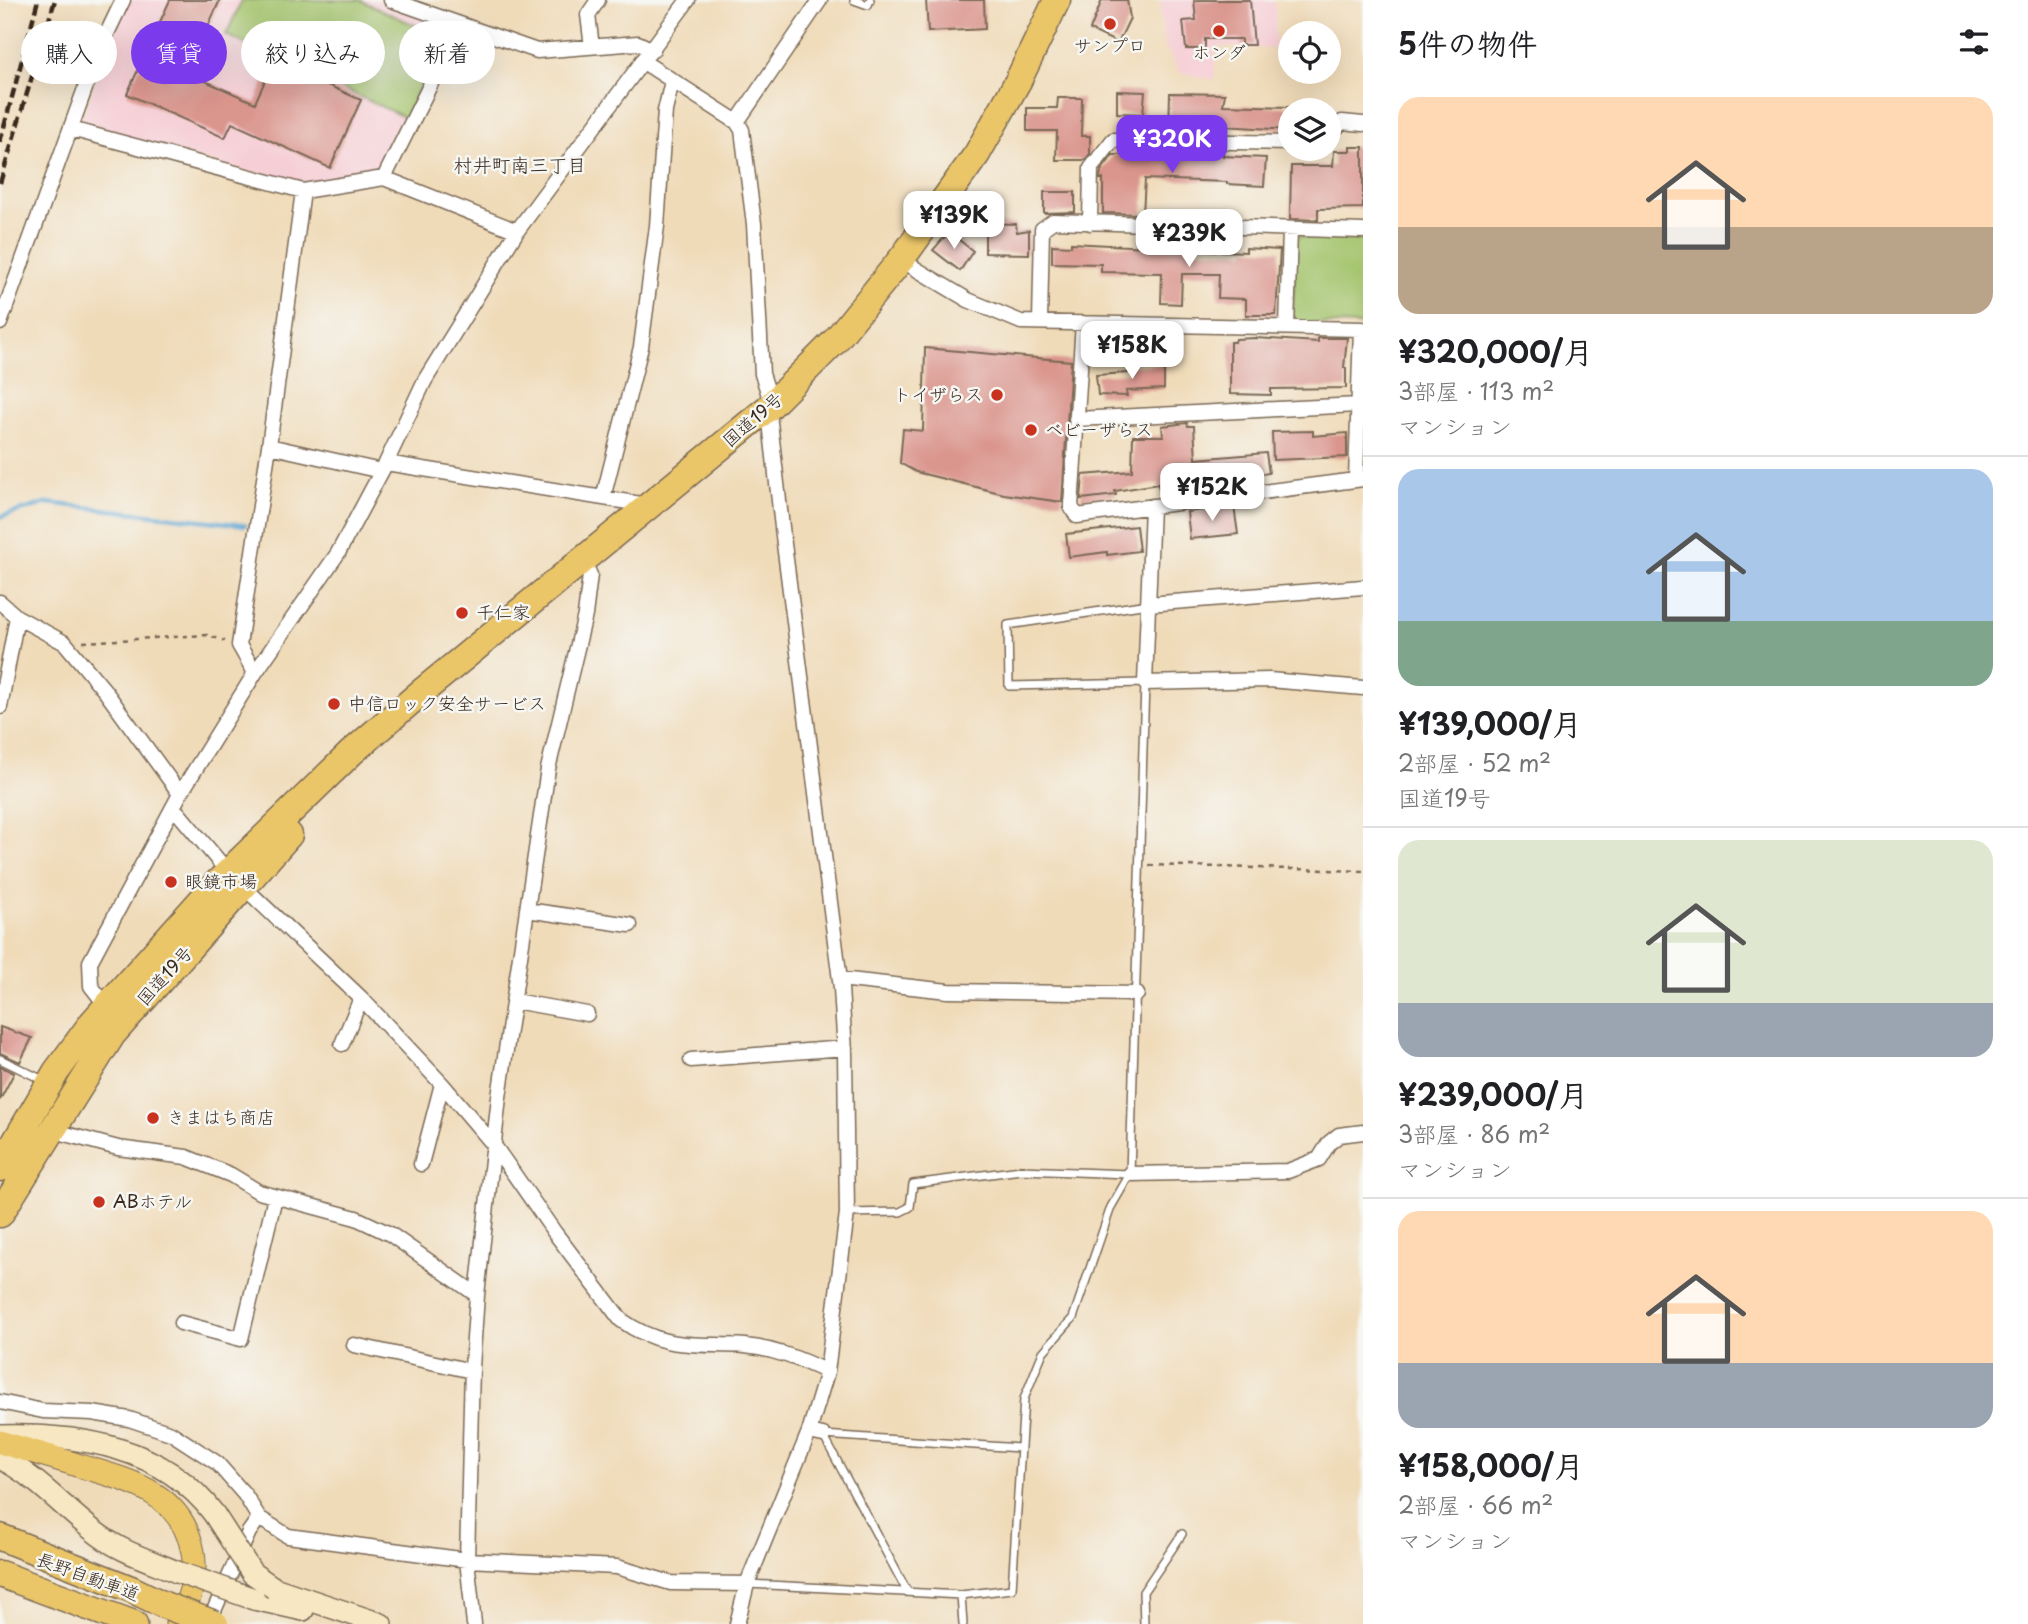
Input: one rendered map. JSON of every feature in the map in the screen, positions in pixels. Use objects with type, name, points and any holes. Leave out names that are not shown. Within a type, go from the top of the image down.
[{"type":"highway","name":"国道19号","points":[[0,1168],[49,1083],[92,1023],[115,1015],[236,879],[328,791],[351,753],[428,686],[768,408],[835,341],[903,257],[977,154],[1018,81],[1057,0]]},
{"type":"highway","name":"国道19号","points":[[0,1214],[112,1035],[115,1015]]},
{"type":"highway","points":[[0,1537],[131,1588],[170,1615]]},
{"type":"highway","name":"長野自動車道","points":[[0,1545],[170,1615],[215,1624]]},
{"type":"highway","name":"長野自動車道","points":[[0,1574],[126,1622]]},
{"type":"highway","points":[[0,1582],[126,1622]]},
{"type":"main road","points":[[0,1442],[135,1483],[171,1507],[187,1529],[194,1559],[191,1590],[170,1615]]},
{"type":"street","points":[[0,323],[99,50],[123,0]]},
{"type":"street","points":[[391,0],[449,21]]},
{"type":"street","points":[[592,47],[588,15],[598,0]]},
{"type":"street","points":[[115,1015],[91,986],[90,962],[180,794],[255,673],[338,553],[425,380],[517,231],[688,0]]},
{"type":"street","points":[[737,122],[820,0]]},
{"type":"street","points":[[495,37],[537,51],[638,43],[653,50]]},
{"type":"street","points":[[642,61],[737,122],[742,130],[754,224],[762,374],[768,392],[840,979],[845,1048],[847,1213],[827,1372],[816,1433],[747,1584],[737,1624]]},
{"type":"street","points":[[603,498],[641,347],[657,226],[665,111],[672,81]]},
{"type":"street","points":[[384,178],[431,84]]},
{"type":"street","points":[[1341,123],[1363,124]]},
{"type":"street","points":[[71,129],[303,191],[384,178],[517,231]]},
{"type":"street","points":[[1090,223],[1091,168],[1113,140],[1278,143]]},
{"type":"street","points":[[255,673],[239,645],[303,191]]},
{"type":"street","points":[[1040,322],[1042,229],[1053,221],[1363,232]]},
{"type":"street","points":[[1287,327],[1290,230]]},
{"type":"street","points":[[903,257],[911,266],[968,300],[1021,322],[1040,322],[1287,327],[1362,329],[1358,405],[1359,479],[1077,516],[1070,507],[1083,323]]},
{"type":"street","points":[[1076,419],[1358,405]]},
{"type":"street","points":[[269,446],[383,467],[647,505]]},
{"type":"street","points":[[1152,506],[1145,683],[1269,680],[1363,688]]},
{"type":"street","points":[[474,1624],[467,1560],[472,1371],[477,1295],[494,1144],[548,769],[585,615],[590,575],[583,560]]},
{"type":"street","points":[[1147,604],[1363,587]]},
{"type":"street","points":[[0,602],[17,617],[65,643],[105,691],[180,794]]},
{"type":"street","points":[[0,707],[17,617]]},
{"type":"street","points":[[174,808],[236,879],[361,998],[442,1084],[494,1144],[621,1320],[636,1331],[655,1339],[683,1345],[747,1346],[792,1355],[827,1372]]},
{"type":"street","points":[[527,910],[630,925]]},
{"type":"street","points":[[840,979],[948,991],[1136,995]]},
{"type":"street","points":[[342,1044],[361,998]]},
{"type":"street","points":[[514,1001],[587,1014]]},
{"type":"street","points":[[691,1060],[845,1048]]},
{"type":"street","points":[[421,1164],[442,1084]]},
{"type":"street","points":[[51,1130],[118,1148],[186,1157],[231,1175],[259,1192],[356,1218],[390,1234],[477,1295]]},
{"type":"street","points":[[1130,1174],[1287,1171],[1319,1158],[1329,1143],[1339,1135],[1363,1132]]},
{"type":"street","points":[[181,1324],[241,1339],[275,1197]]},
{"type":"street","points":[[354,1345],[472,1371]]},
{"type":"street","points":[[0,1402],[43,1410],[92,1413],[129,1419],[171,1433],[217,1463],[245,1495],[259,1518],[288,1536],[467,1560],[617,1567],[671,1583],[747,1584]]},
{"type":"street","points":[[0,1436],[74,1438],[136,1455],[177,1476],[202,1497],[252,1573],[274,1588],[381,1624]]},
{"type":"street","points":[[0,1458],[32,1478],[107,1540],[130,1553],[254,1599],[363,1624]]},
{"type":"street","points":[[208,1624],[249,1532],[259,1518]]},
{"type":"lane","points":[[854,0],[868,5],[870,0]]},
{"type":"lane","points":[[747,1584],[961,1595],[1012,1589],[1024,1399],[1043,1352],[1073,1318],[1111,1207],[1130,1174],[1145,683],[1009,686],[1008,625],[1147,604]]},
{"type":"lane","points":[[0,1059],[49,1083]]},
{"type":"lane","points":[[847,1213],[900,1212],[909,1207],[913,1184],[1021,1170],[1130,1174]]},
{"type":"lane","points":[[816,1433],[1020,1448]]},
{"type":"lane","points":[[816,1433],[907,1591]]},
{"type":"lane","points":[[1144,1624],[1143,1592],[1182,1534]]},
{"type":"lane","points":[[961,1595],[963,1624]]},
{"type":"path","points":[[65,643],[207,635],[239,645]]},
{"type":"path","points":[[1140,865],[1363,871]]},
{"type":"shaded area","points":[[131,0],[377,0],[430,21],[399,21],[399,84],[425,84],[380,176],[317,189],[87,130],[82,119],[94,84],[117,84],[117,27]]},
{"type":"shaded area","name":"ホンダ","points":[[1160,0],[1275,0],[1275,49],[1216,46],[1214,80],[1180,73],[1164,44]]},
{"type":"green space","points":[[242,0],[360,0],[406,21],[399,21],[399,84],[422,84],[406,118],[332,84],[385,84],[385,21],[241,21],[241,42],[227,35]]},
{"type":"green space","points":[[1296,236],[1363,239],[1363,325],[1292,323]]},
{"type":"building","points":[[170,0],[220,0],[211,21],[160,21]]},
{"type":"building","points":[[926,0],[984,0],[985,29],[928,32]]},
{"type":"building","name":"サンプロ","points":[[1102,0],[1127,0],[1130,18],[1118,43],[1090,30]]},
{"type":"building","points":[[1194,0],[1250,0],[1254,45],[1241,45],[1241,39],[1205,39],[1205,49],[1186,49],[1183,21],[1196,20]]},
{"type":"building","points":[[132,84],[212,84],[255,103],[264,84],[326,84],[361,100],[330,168],[232,123],[225,138],[127,94]]},
{"type":"building","points":[[1117,91],[1145,92],[1143,114],[1117,113]]},
{"type":"building","points":[[1170,93],[1225,94],[1223,105],[1278,107],[1278,129],[1224,126],[1223,132],[1169,131]]},
{"type":"building","points":[[1058,98],[1082,98],[1081,136],[1090,136],[1090,154],[1085,160],[1056,160],[1057,131],[1027,131],[1027,108],[1057,108]]},
{"type":"building","points":[[1350,147],[1363,147],[1363,208],[1318,209],[1318,220],[1290,219],[1291,166],[1333,166],[1333,161],[1341,161],[1341,151],[1350,151]]},
{"type":"building","points":[[1168,151],[1223,151],[1223,156],[1266,158],[1264,186],[1145,179],[1143,214],[1103,213],[1101,171],[1113,155],[1168,155]]},
{"type":"building","points":[[1044,192],[1075,192],[1075,212],[1044,213]]},
{"type":"building","points":[[985,223],[1016,224],[1017,232],[1029,230],[1029,254],[985,253]]},
{"type":"building","points":[[949,232],[973,251],[960,271],[933,250]]},
{"type":"building","points":[[1071,243],[1166,248],[1196,245],[1196,250],[1246,252],[1246,248],[1280,250],[1276,315],[1246,315],[1246,299],[1218,298],[1219,274],[1182,274],[1181,304],[1161,303],[1162,273],[1101,272],[1101,264],[1052,263],[1052,245],[1071,246]]},
{"type":"building","points":[[1255,338],[1318,342],[1318,338],[1347,338],[1344,368],[1346,388],[1271,389],[1271,395],[1230,394],[1230,342]]},
{"type":"building","name":"トイザらス","points":[[925,348],[1071,361],[1062,502],[1004,494],[916,472],[900,463],[903,429],[923,431]]},
{"type":"building","points":[[1164,365],[1164,389],[1126,391],[1127,396],[1098,395],[1096,375],[1128,373],[1128,366]]},
{"type":"building","points":[[1187,423],[1188,426],[1194,426],[1196,459],[1266,453],[1269,473],[1159,489],[1158,484],[1115,491],[1116,495],[1081,499],[1083,475],[1132,471],[1133,436],[1163,436],[1162,426]]},
{"type":"building","points":[[1313,431],[1313,436],[1347,433],[1347,457],[1273,460],[1272,432]]},
{"type":"building","points":[[1234,506],[1238,534],[1190,539],[1187,512]]},
{"type":"building","points":[[1136,526],[1139,551],[1069,557],[1066,534]]},
{"type":"building","points":[[0,1027],[32,1038],[20,1062],[0,1053]]},
{"type":"building","points":[[0,1066],[14,1073],[0,1100]]},
{"type":"waterway","points":[[0,517],[47,503],[245,525]]},
{"type":"railway","points":[[0,142],[38,0]]},
{"type":"railway","points":[[0,183],[55,0]]},
{"type":"place","name":"サンプロ","points":[[1110,24]]},
{"type":"place","name":"ホンダ","points":[[1219,31]]},
{"type":"place","name":"トイザらス","points":[[997,395]]},
{"type":"place","name":"ベビーザらス","points":[[1031,430]]},
{"type":"place","name":"千仁家","points":[[462,613]]},
{"type":"place","name":"中信ロック安全サービス","points":[[334,704]]},
{"type":"place","name":"眼鏡市場","points":[[171,882]]},
{"type":"place","name":"きまはち商店","points":[[153,1118]]},
{"type":"place","name":"ABホテル","points":[[99,1202]]},
{"type":"district","name":"村井町南三丁目","points":[[520,165]]}]
